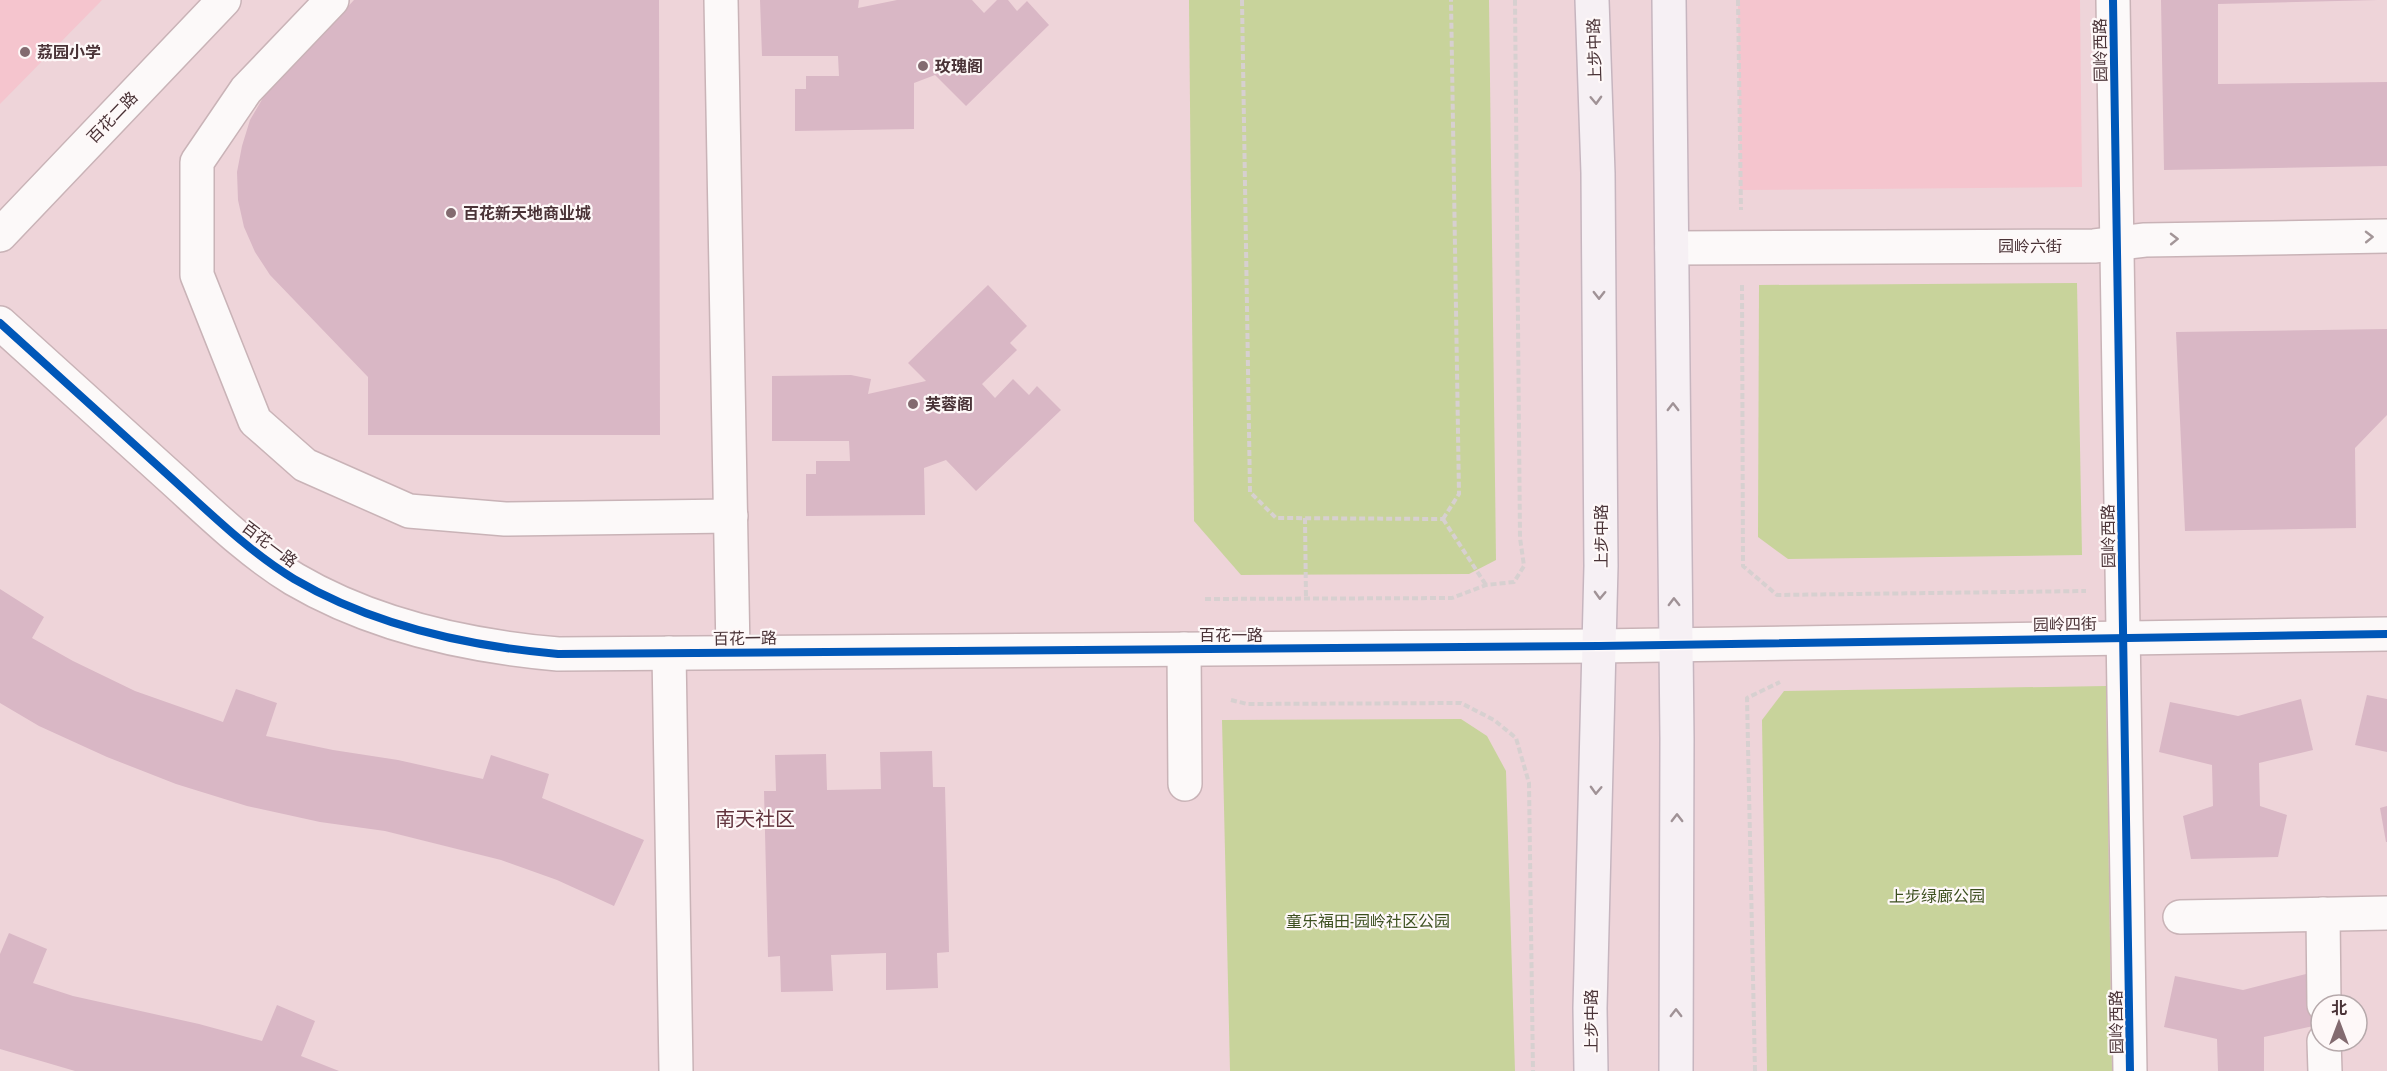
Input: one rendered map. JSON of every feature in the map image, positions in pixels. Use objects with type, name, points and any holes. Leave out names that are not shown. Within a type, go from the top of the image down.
[{"type":"main road","name":"上步中路","points":[[1591,1071],[1590,1008],[1601,566],[1598,185],[1592,0]]},
{"type":"main road","points":[[1669,0],[1676,1071]]},
{"type":"street","name":"百花二路","points":[[0,235],[224,0]]},
{"type":"street","points":[[332,0],[246,90],[197,162],[197,275],[255,421],[305,465],[410,511],[505,519],[731,516]]},
{"type":"street","points":[[721,0],[733,652]]},
{"type":"street","name":"园岭西路","points":[[2113,0],[2130,1071]]},
{"type":"street","name":"园岭六街","points":[[1672,248],[2082,246],[2145,240],[2387,236]]},
{"type":"street","name":"百花一路","points":[[0,323],[233,534],[293,578],[359,611],[431,634],[504,649],[558,654],[1675,644]]},
{"type":"street","name":"园岭四街","points":[[1675,644],[2387,634]]},
{"type":"street","points":[[1184,649],[1185,784]]},
{"type":"street","points":[[669,653],[676,1071]]},
{"type":"street","points":[[2323,914],[2324,993]]},
{"type":"street","points":[[2180,917],[2387,914]]},
{"type":"street","points":[[2325,1053],[2325,1071]]},
{"type":"path","points":[[1242,0],[1250,492],[1276,518],[1443,519]]},
{"type":"path","points":[[1443,519],[1460,494],[1451,0]]},
{"type":"path","points":[[1205,598],[1452,598],[1486,585],[1514,582],[1524,566],[1520,538],[1515,0]]},
{"type":"path","points":[[1738,0],[1741,211]]},
{"type":"path","points":[[1742,278],[1743,566],[1777,595],[2088,591]]},
{"type":"path","points":[[1305,518],[1306,598]]},
{"type":"path","points":[[1443,519],[1486,585]]},
{"type":"path","points":[[1747,698],[1755,1071]]},
{"type":"path","points":[[1231,700],[1247,704],[1461,703],[1494,720],[1516,738],[1529,783],[1533,1071]]},
{"type":"shaded area","name":"荔园小学","points":[[0,0],[102,0],[0,104]]},
{"type":"shaded area","points":[[1738,0],[2080,0],[2082,187],[1740,190]]},
{"type":"green space","points":[[1189,0],[1489,0],[1496,560],[1469,574],[1241,575],[1194,521]]},
{"type":"green space","points":[[2077,283],[2082,555],[1788,559],[1758,537],[1759,285]]},
{"type":"green space","name":"上步绿廊公园","points":[[2106,686],[2112,1071],[1767,1071],[1762,720],[1784,691]]},
{"type":"green space","name":"童乐福田-园岭社区公园","points":[[1461,719],[1487,736],[1506,771],[1515,1071],[1230,1071],[1222,720]]},
{"type":"building","name":"百花新天地商业城","points":[[354,0],[659,0],[660,435],[368,435],[368,377],[270,275],[255,252],[244,227],[238,200],[237,172],[250,120],[264,96]]},
{"type":"building","name":"玫瑰阁","points":[[760,0],[859,0],[858,8],[897,0],[972,0],[984,13],[997,0],[1008,0],[1017,11],[1027,1],[1049,25],[966,106],[935,75],[914,83],[914,129],[795,131],[795,89],[806,89],[806,76],[839,76],[838,56],[762,56]]},
{"type":"building","points":[[2161,0],[2378,0],[2218,4],[2218,84],[2387,82],[2387,166],[2164,170]]},
{"type":"building","name":"芙蓉阁","points":[[988,285],[1027,326],[1010,343],[1017,350],[982,384],[995,398],[1013,379],[1029,395],[1037,386],[1061,410],[976,491],[946,460],[924,468],[925,515],[806,516],[806,474],[816,474],[816,461],[850,461],[849,441],[772,441],[772,376],[851,375],[871,379],[868,394],[926,381],[908,363]]},
{"type":"building","points":[[2387,329],[2387,415],[2355,448],[2356,528],[2185,531],[2176,332]]},
{"type":"building","points":[[0,589],[44,617],[32,638],[135,691],[223,722],[236,689],[277,703],[266,736],[398,760],[483,779],[491,755],[549,774],[542,798],[644,840],[614,906],[557,880],[501,860],[385,831],[320,822],[247,806],[176,784],[107,757],[39,726],[0,703]]},
{"type":"building","points":[[2367,695],[2387,699],[2387,752],[2355,745]]},
{"type":"building","points":[[2301,699],[2313,750],[2259,763],[2260,806],[2287,815],[2278,857],[2191,859],[2183,816],[2213,806],[2212,765],[2159,752],[2170,702],[2238,716]]},
{"type":"building","points":[[932,751],[933,787],[945,787],[949,952],[937,953],[938,988],[886,990],[886,953],[831,955],[833,991],[781,992],[780,956],[768,957],[764,791],[776,791],[775,755],[826,754],[827,790],[881,789],[880,752]]},
{"type":"building","points":[[2387,806],[2387,842],[2386,842],[2380,808]]},
{"type":"building","points":[[9,933],[47,949],[33,983],[73,996],[199,1024],[262,1041],[277,1005],[315,1021],[301,1056],[339,1071],[75,1071],[0,1049],[0,954]]},
{"type":"building","points":[[2306,974],[2310,993],[2309,1027],[2264,1037],[2264,1071],[2218,1071],[2217,1039],[2164,1027],[2175,976],[2243,990]]},
{"type":"cycle path","points":[[2113,0],[2130,1071]]},
{"type":"cycle path","points":[[0,323],[229,530],[277,568],[325,595],[388,621],[489,646],[558,654],[1599,646],[2387,634]]},
{"type":"place","name":"荔园小学","points":[[25,52]]},
{"type":"place","name":"玫瑰阁","points":[[923,66]]},
{"type":"place","name":"百花新天地商业城","points":[[451,213]]},
{"type":"place","name":"芙蓉阁","points":[[913,404]]},
{"type":"district","name":"南天社区","points":[[755,818]]}]
